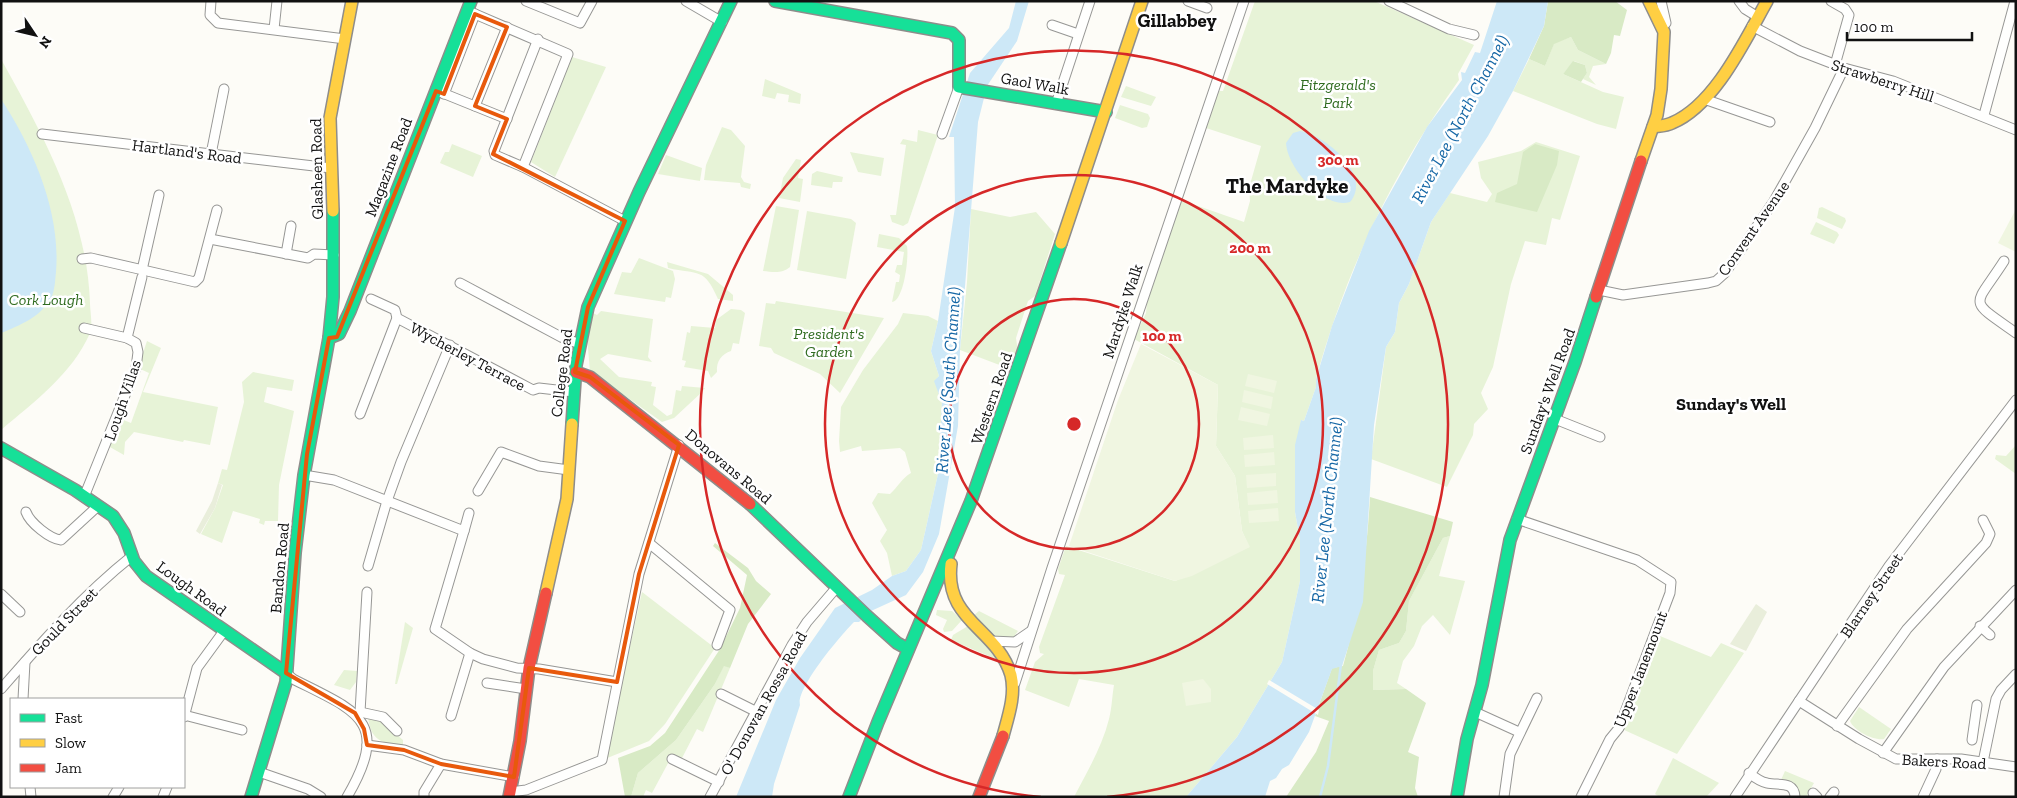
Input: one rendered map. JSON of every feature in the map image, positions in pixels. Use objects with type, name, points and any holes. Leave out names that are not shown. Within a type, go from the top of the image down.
[{"type":"main road","name":"Glasheen Road","points":[[329,338],[334,255],[330,118],[352,1]]},
{"type":"main road","name":"College Road","points":[[510,795],[529,668],[565,512],[576,372],[580,344],[591,297],[625,221],[731,1]]},
{"type":"main road","points":[[775,1],[952,33],[959,40],[962,87]]},
{"type":"main road","name":"Western Road","points":[[849,797],[908,649],[957,540],[1008,399],[1142,1]]},
{"type":"main road","name":"Sunday's Well Road","points":[[1457,797],[1467,738],[1482,685],[1510,540],[1556,419],[1622,214],[1653,127],[1662,89],[1664,38],[1663,26],[1649,1]]},
{"type":"main road","points":[[1653,127],[1663,127],[1678,120],[1704,99],[1723,74],[1767,1]]},
{"type":"main road","name":"Magazine Road","points":[[329,338],[338,334],[350,311],[440,92],[471,9]]},
{"type":"main road","name":"Gaol Walk","points":[[962,87],[1106,112]]},
{"type":"main road","name":"Bandon Road","points":[[251,797],[286,682],[304,476],[329,338]]},
{"type":"main road","name":"Donovans Road","points":[[576,372],[589,376],[679,445],[752,505],[867,616],[897,643],[908,649]]},
{"type":"main road","name":"Lough Road","points":[[1,448],[41,473],[75,490],[118,521],[132,556],[142,571],[157,584],[286,673]]},
{"type":"main road","points":[[924,613],[940,606],[958,607],[948,585],[957,540]]},
{"type":"main road","name":"Mardyke Walk","points":[[958,607],[991,641],[1003,658],[1010,676],[1011,696],[1007,719],[979,797]]},
{"type":"street","points":[[211,1],[210,15],[218,23],[345,39]]},
{"type":"street","points":[[274,30],[277,1]]},
{"type":"street","points":[[532,2],[580,23],[592,1]]},
{"type":"street","points":[[686,1],[722,22]]},
{"type":"street","points":[[1056,104],[1090,1]]},
{"type":"street","points":[[1188,1],[1207,8]]},
{"type":"street","name":"Mardyke Walk","points":[[1011,696],[1031,631],[1244,1]]},
{"type":"street","points":[[1389,1],[1449,29],[1474,35]]},
{"type":"street","points":[[1661,1],[1666,23],[1663,26]]},
{"type":"street","name":"Strawberry Hill","points":[[1740,1],[1755,21],[1796,49],[1840,66],[1893,81],[1984,115],[2016,130]]},
{"type":"street","name":"Convent Avenue","points":[[1599,290],[1623,295],[1708,283],[1720,278],[1760,223],[1816,128],[1840,66],[1849,15],[1845,9],[1831,1]]},
{"type":"street","points":[[1984,115],[2015,1]]},
{"type":"street","points":[[471,9],[507,27],[565,51],[568,56],[524,167]]},
{"type":"street","points":[[1052,25],[1078,34]]},
{"type":"street","points":[[475,106],[507,27]]},
{"type":"street","points":[[538,40],[494,153],[625,221]]},
{"type":"street","points":[[942,134],[962,87]]},
{"type":"street","points":[[211,154],[224,89]]},
{"type":"street","points":[[440,92],[507,119]]},
{"type":"street","points":[[1704,99],[1770,122]]},
{"type":"street","name":"Hartland's Road","points":[[42,134],[331,168]]},
{"type":"street","name":"Lough Villas","points":[[84,497],[135,370],[138,352],[136,343],[127,338],[159,195]]},
{"type":"street","points":[[82,259],[92,258],[142,273],[197,281],[217,210]]},
{"type":"street","points":[[286,254],[291,226]]},
{"type":"street","points":[[210,239],[308,258],[314,254],[334,255]]},
{"type":"street","points":[[2004,261],[1981,294],[1979,301],[1982,309],[2016,333]]},
{"type":"street","points":[[460,284],[561,337],[580,344]]},
{"type":"street","name":"Wycherley Terrace","points":[[371,299],[394,310],[397,318],[533,390],[538,388],[574,392]]},
{"type":"street","points":[[360,414],[397,318]]},
{"type":"street","points":[[84,328],[127,338]]},
{"type":"street","points":[[368,566],[386,501],[422,409],[450,345]]},
{"type":"street","name":"Blarney Street","points":[[1735,797],[1749,773],[1889,566],[2016,400]]},
{"type":"street","points":[[1556,419],[1600,437]]},
{"type":"street","points":[[510,795],[602,760],[632,605],[679,445]]},
{"type":"street","points":[[478,490],[501,452],[539,466],[569,470]]},
{"type":"street","points":[[304,476],[334,480],[464,531]]},
{"type":"street","points":[[26,512],[32,522],[54,538],[61,540],[98,506]]},
{"type":"street","points":[[469,513],[435,629],[470,654],[500,664],[617,682]]},
{"type":"street","name":"Upper Janemount","points":[[1517,519],[1637,560],[1669,579],[1672,587],[1619,728],[1610,738],[1581,797]]},
{"type":"street","points":[[1837,726],[1907,628],[1990,538],[1989,528],[1983,520]]},
{"type":"street","points":[[649,543],[728,607],[730,616],[717,645]]},
{"type":"street","name":"Gould Street","points":[[1,689],[88,595],[132,556]]},
{"type":"street","name":"O' Donovan Rossa Road","points":[[710,797],[755,711],[806,624],[837,587]]},
{"type":"street","points":[[1883,753],[1934,679],[1980,626],[2016,590]]},
{"type":"street","points":[[347,797],[365,762],[367,745],[359,713],[367,592]]},
{"type":"street","points":[[1,594],[20,612]]},
{"type":"street","points":[[1980,626],[1990,635]]},
{"type":"street","points":[[185,712],[197,668],[224,631]]},
{"type":"street","points":[[991,641],[1012,643],[1031,631]]},
{"type":"street","points":[[451,716],[470,654]]},
{"type":"street","points":[[23,698],[25,661]]},
{"type":"street","points":[[286,673],[293,679],[359,713],[383,717],[397,731]]},
{"type":"street","points":[[1983,762],[1988,732],[1998,695],[2016,674]]},
{"type":"street","points":[[487,682],[526,689]]},
{"type":"street","points":[[721,694],[755,711]]},
{"type":"street","points":[[1504,797],[1508,762],[1519,732],[1536,698]]},
{"type":"street","name":"Bakers Road","points":[[1799,701],[1837,726],[1896,759],[1983,762],[2016,767]]},
{"type":"street","points":[[1972,740],[1977,705]]},
{"type":"street","points":[[1475,712],[1519,732]]},
{"type":"street","points":[[185,716],[242,730]]},
{"type":"street","points":[[1974,729],[1988,732]]},
{"type":"street","points":[[367,745],[404,750],[441,764],[514,777]]},
{"type":"street","points":[[672,759],[719,782]]},
{"type":"street","points":[[1924,797],[1936,769],[1936,759]]},
{"type":"street","points":[[424,797],[424,792],[441,764]]},
{"type":"street","points":[[259,772],[308,789],[321,797]]},
{"type":"street","points":[[1749,773],[1766,784],[1787,784],[1794,791],[1795,797]]},
{"type":"highlighted area","points":[[475,14],[507,27],[475,106],[507,119],[493,154],[625,221],[588,307],[575,372],[590,377],[679,445],[639,574],[617,682],[529,668],[514,777],[441,764],[404,750],[367,745],[364,729],[355,713],[286,673],[307,454],[329,338],[337,337],[436,91],[444,94]]},
{"type":"green space","name":"Fitzgerald's Park","points":[[1255,1],[1374,1],[1474,45],[1458,74],[1459,80],[1413,150],[1374,223],[1342,299],[1316,379],[1316,387],[1304,421],[1301,420],[1295,512],[1300,540],[1300,581],[1282,662],[1237,737],[1186,797],[1074,797],[1094,759],[1106,729],[1114,685],[1079,679],[1069,707],[1025,690],[1035,662],[1044,654],[1040,653],[1039,647],[1065,575],[1059,574],[1058,569],[1066,546],[1175,581],[1249,547],[1242,531],[1235,476],[1216,446],[1218,385],[1134,339],[1146,313],[1147,302],[1181,200],[1244,222],[1250,201],[1249,188],[1261,146],[1206,128],[1219,91],[1223,91]]},
{"type":"green space","points":[[1548,1],[1615,1],[1627,10],[1620,36],[1614,35],[1611,53],[1606,64],[1578,50],[1571,37],[1554,44],[1545,66],[1529,59],[1544,26]]},
{"type":"green space","points":[[1571,37],[1578,50],[1606,64],[1593,66],[1589,77],[1596,85],[1583,79],[1587,73],[1585,65],[1574,61],[1563,74],[1603,92],[1624,97],[1616,129],[1597,124],[1513,91],[1529,59],[1545,66],[1554,43]]},
{"type":"green space","points":[[572,57],[606,67],[555,177],[531,162]]},
{"type":"green space","name":"Cork Lough","points":[[1,59],[47,146],[72,207],[81,238],[87,270],[91,330],[82,348],[63,374],[52,386],[1,430]]},
{"type":"green space","points":[[1573,61],[1585,65],[1587,73],[1581,82],[1563,74]]},
{"type":"green space","points":[[765,79],[801,94],[800,104],[788,102],[789,95],[777,93],[775,99],[762,96]]},
{"type":"green space","points":[[1126,86],[1156,97],[1151,106],[1121,97]]},
{"type":"green space","points":[[1120,105],[1148,114],[1150,118],[1147,127],[1142,128],[1115,118]]},
{"type":"green space","points":[[722,127],[731,130],[745,146],[741,177],[744,182],[751,184],[750,189],[741,187],[740,183],[704,180],[706,165]]},
{"type":"green space","points":[[918,130],[938,135],[908,223],[903,226],[892,222],[890,215],[896,215],[906,145],[900,144],[903,139],[917,142]]},
{"type":"green space","points":[[1536,142],[1580,156],[1560,220],[1552,218],[1546,245],[1525,241],[1511,284],[1493,367],[1481,393],[1488,409],[1474,424],[1473,435],[1447,487],[1371,459],[1386,347],[1395,332],[1399,303],[1409,284],[1431,222],[1450,193],[1487,202],[1492,194],[1481,178],[1478,162],[1521,151]]},
{"type":"green space","points":[[452,144],[482,156],[473,177],[440,163],[445,152],[449,152]]},
{"type":"green space","points":[[1535,144],[1559,151],[1557,165],[1537,212],[1495,202],[1497,193],[1517,184],[1523,152]]},
{"type":"green space","points":[[850,152],[884,158],[881,176],[858,172]]},
{"type":"green space","points":[[666,155],[702,168],[700,181],[658,174]]},
{"type":"green space","points":[[796,159],[801,160],[798,178],[803,179],[800,202],[779,198],[783,178]]},
{"type":"green space","points":[[817,171],[843,177],[842,182],[833,182],[832,188],[811,185],[812,174]]},
{"type":"green space","points":[[776,206],[799,210],[790,267],[781,272],[763,271]]},
{"type":"green space","points":[[1822,207],[1845,218],[1846,221],[1842,229],[1817,218],[1819,208]]},
{"type":"green space","points":[[971,209],[1010,217],[1036,212],[1055,234],[1035,296],[1028,301],[1016,338],[1018,352],[1010,369],[960,350],[967,282]]},
{"type":"green space","points":[[2016,209],[2016,252],[1998,243]]},
{"type":"green space","points":[[807,211],[851,219],[856,223],[846,279],[797,270]]},
{"type":"green space","points":[[1816,222],[1837,232],[1839,235],[1834,244],[1810,234]]},
{"type":"green space","points":[[879,234],[899,238],[907,246],[903,287],[896,300],[892,302],[896,282],[899,282],[900,275],[895,272],[897,265],[902,265],[904,252],[877,247]]},
{"type":"green space","points":[[639,258],[673,271],[675,279],[671,298],[666,297],[665,302],[614,294],[622,272],[631,273]]},
{"type":"green space","points":[[667,262],[708,274],[733,295],[733,301],[718,299],[709,282],[699,274],[668,268]]},
{"type":"green space","name":"President's Garden","points":[[776,301],[884,318],[840,393],[820,374],[774,353],[771,348],[759,346],[766,303],[775,304]]},
{"type":"green space","points":[[731,309],[741,310],[745,313],[739,344],[733,343],[731,351],[720,358],[717,372],[711,378],[708,371],[684,367],[686,361],[682,360],[687,332],[690,333],[691,326],[715,328],[716,320]]},
{"type":"green space","points":[[601,311],[653,319],[648,357],[652,362],[608,354],[600,359],[619,377],[652,382],[651,386],[656,387],[653,405],[667,416],[672,414],[676,390],[681,391],[682,386],[705,388],[674,418],[662,422],[590,371],[587,337],[591,312],[597,315]]},
{"type":"green space","points":[[903,313],[928,316],[938,321],[931,351],[939,376],[935,381],[942,403],[938,474],[921,550],[906,571],[892,576],[887,553],[880,541],[887,530],[872,503],[878,493],[890,494],[911,473],[905,452],[900,448],[862,451],[861,446],[840,452],[839,441],[841,407],[863,370],[898,324]]},
{"type":"green space","points":[[147,341],[161,348],[143,392],[218,407],[210,445],[184,440],[183,442],[134,432],[125,442],[124,455],[108,446],[121,419],[131,423],[149,373],[138,368]]},
{"type":"green space","points":[[1141,344],[1218,385],[1216,446],[1235,476],[1242,531],[1250,547],[1192,576],[1175,581],[1069,546],[1118,400]]},
{"type":"green space","points":[[253,372],[294,380],[292,391],[267,387],[264,402],[294,411],[279,485],[278,521],[265,521],[264,525],[259,523],[260,519],[233,511],[222,543],[201,534],[215,508],[223,485],[218,483],[222,469],[227,470],[244,402],[242,382]]},
{"type":"green space","points":[[1248,374],[1277,381],[1274,393],[1245,386]]},
{"type":"green space","points":[[1244,390],[1273,397],[1271,409],[1242,402]]},
{"type":"green space","points":[[1241,407],[1270,414],[1267,426],[1238,420]]},
{"type":"green space","points":[[1273,435],[1274,448],[1244,450],[1243,438]]},
{"type":"green space","points":[[2016,445],[2016,474],[1995,459],[1996,455],[2006,456]]},
{"type":"green space","points":[[1274,452],[1275,465],[1245,467],[1244,455]]},
{"type":"green space","points":[[1276,473],[1276,486],[1247,488],[1246,475]]},
{"type":"green space","points":[[218,483],[222,485],[215,508],[200,534],[196,531],[212,501]]},
{"type":"green space","points":[[1277,490],[1278,503],[1248,505],[1247,493]]},
{"type":"green space","points":[[1370,497],[1453,522],[1450,536],[1443,538],[1409,601],[1406,631],[1399,643],[1379,650],[1373,671],[1373,690],[1406,689],[1426,703],[1408,752],[1419,757],[1415,788],[1418,797],[1286,797],[1316,752],[1329,721],[1315,716],[1332,668],[1343,666],[1349,645],[1367,540]]},
{"type":"green space","points":[[1278,508],[1279,521],[1249,523],[1248,511]]},
{"type":"green space","points":[[1450,536],[1439,576],[1465,581],[1450,635],[1433,615],[1422,626],[1414,646],[1403,661],[1397,683],[1406,689],[1373,690],[1373,671],[1379,650],[1399,643],[1406,631],[1409,601],[1443,538]]},
{"type":"green space","points":[[715,543],[748,568],[756,581],[771,594],[748,624],[730,668],[724,666],[715,684],[676,740],[638,773],[631,797],[625,797],[618,758],[650,746],[665,733],[720,649],[740,608],[747,575],[713,546]]},
{"type":"green space","points":[[642,592],[715,648],[665,724],[649,741],[605,759]]},
{"type":"green space","points":[[1756,604],[1767,612],[1746,651],[1730,644]]},
{"type":"green space","points":[[937,610],[952,611],[962,620],[952,631],[944,632],[943,629],[947,620],[936,615]]},
{"type":"green space","points":[[979,611],[1018,631],[1015,635],[1017,638],[997,638],[973,616]]},
{"type":"green space","points":[[405,622],[413,628],[397,684],[395,684]]},
{"type":"green space","points":[[968,626],[998,660],[951,640],[953,635]]},
{"type":"green space","points":[[1660,636],[1711,657],[1721,643],[1744,653],[1677,754],[1622,729]]},
{"type":"green space","points":[[724,665],[730,668],[703,732],[697,729],[682,758],[673,754],[652,793],[646,790],[643,797],[631,797],[638,773],[676,740],[715,684]]},
{"type":"green space","points":[[344,670],[357,671],[356,682],[350,690],[334,685]]},
{"type":"green space","points":[[1203,679],[1211,689],[1211,702],[1186,706],[1182,683]]},
{"type":"green space","points":[[1859,707],[1891,729],[1884,739],[1870,737],[1852,725],[1850,721]]},
{"type":"green space","points":[[368,718],[378,719],[403,740],[403,746],[379,740],[372,732]]},
{"type":"green space","points":[[1673,758],[1719,783],[1706,797],[1660,797],[1655,794]]},
{"type":"green space","points":[[1785,771],[1814,783],[1807,795],[1809,797],[1799,796],[1795,786],[1781,780]]},
{"type":"water","name":"River Lee (South Channel)","points":[[1016,1],[1029,1],[1017,41],[987,86],[978,122],[960,350],[958,426],[939,534],[923,572],[906,595],[871,611],[859,622],[854,622],[830,649],[812,675],[801,697],[774,784],[772,797],[736,797],[776,700],[800,658],[835,608],[872,590],[892,576],[906,571],[921,550],[938,474],[942,403],[934,381],[939,376],[931,351],[938,321],[955,207],[954,137],[949,137],[970,73],[1009,28]]},
{"type":"water","name":"River Lee (North Channel)","points":[[1497,1],[1548,1],[1544,26],[1513,91],[1488,136],[1431,222],[1409,284],[1399,303],[1395,332],[1386,347],[1374,425],[1363,602],[1342,666],[1332,669],[1309,732],[1289,765],[1282,769],[1276,778],[1270,781],[1265,797],[1186,797],[1237,737],[1282,662],[1300,581],[1300,540],[1295,512],[1295,445],[1301,420],[1304,421],[1316,387],[1316,379],[1332,326],[1369,231],[1427,127],[1462,80],[1461,72],[1465,73],[1475,52],[1480,53]]},
{"type":"water","points":[[1,99],[24,138],[42,181],[54,227],[56,272],[52,295],[42,310],[29,320],[1,333]]},
{"type":"water","points":[[1300,131],[1322,140],[1333,148],[1351,169],[1355,180],[1355,191],[1350,202],[1340,203],[1329,200],[1308,185],[1300,174],[1288,153],[1286,143],[1293,133]]},
{"type":"pier","points":[[1269,680],[1319,710],[1318,715],[1267,684]]},
{"type":"waterway","points":[[1320,797],[1328,766],[1341,664]]},
{"type":"traffic: fast","points":[[329,338],[339,334],[350,311],[471,1]]},
{"type":"traffic: fast","points":[[572,424],[576,365],[588,307],[639,192],[731,1]]},
{"type":"traffic: fast","points":[[775,1],[952,33],[959,40],[959,87],[1106,112]]},
{"type":"traffic: fast","points":[[251,797],[286,682],[295,553],[304,475],[329,338],[333,297],[333,211]]},
{"type":"traffic: fast","points":[[849,797],[878,722],[971,501],[1061,243]]},
{"type":"traffic: fast","points":[[1457,797],[1467,739],[1482,685],[1510,540],[1575,362],[1596,297]]},
{"type":"traffic: fast","points":[[1,448],[75,490],[113,516],[124,533],[134,561],[146,576],[286,673]]},
{"type":"traffic: fast","points":[[750,504],[867,616],[897,643],[908,649]]},
{"type":"traffic: slow","points":[[333,211],[330,118],[352,1]]},
{"type":"traffic: slow","points":[[1061,243],[1142,1]]},
{"type":"traffic: slow","points":[[1641,161],[1657,115],[1661,89],[1664,32],[1649,1]]},
{"type":"traffic: slow","points":[[1653,127],[1672,123],[1688,114],[1702,102],[1715,87],[1739,52],[1767,1]]},
{"type":"traffic: slow","points":[[546,593],[567,499],[572,424]]},
{"type":"traffic: slow","points":[[951,564],[951,583],[955,599],[963,612],[995,646],[1004,659],[1011,675],[1012,698],[1003,736]]},
{"type":"traffic: jam","points":[[1596,297],[1641,161]]},
{"type":"traffic: jam","points":[[576,372],[590,377],[750,504]]},
{"type":"traffic: jam","points":[[509,797],[520,741],[529,668],[546,593]]},
{"type":"traffic: jam","points":[[979,797],[1003,736]]},
{"type":"district","name":"Gillabbey","points":[[1177,20]]},
{"type":"district","name":"The Mardyke","points":[[1287,186]]},
{"type":"district","name":"Sunday's Well","points":[[1731,404]]}]
